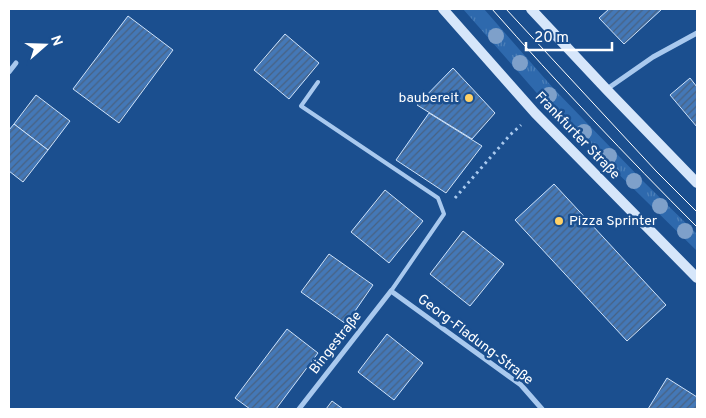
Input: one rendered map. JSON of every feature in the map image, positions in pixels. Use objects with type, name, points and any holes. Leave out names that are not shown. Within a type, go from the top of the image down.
[{"type":"main road","name":"Frankfurter Straße","points":[[443,9],[534,113],[697,278]]},
{"type":"main road","points":[[531,9],[606,90],[697,183]]},
{"type":"street","points":[[606,90],[653,57],[697,33]]},
{"type":"street","points":[[9,72],[16,63]]},
{"type":"street","name":"Bingestraße","points":[[299,409],[391,291]]},
{"type":"street","name":"Georg-Fladung-Straße","points":[[391,291],[521,385],[542,409]]},
{"type":"lane","points":[[318,82],[301,106],[438,198],[444,214],[391,291]]},
{"type":"path","points":[[459,192],[510,135]]},
{"type":"green space","points":[[463,9],[484,9],[554,89],[697,234],[697,251],[542,99]]},
{"type":"building","points":[[609,9],[662,9],[624,44],[599,18]]},
{"type":"building","points":[[128,16],[173,50],[119,123],[73,89]]},
{"type":"building","points":[[285,34],[319,63],[289,99],[254,70]]},
{"type":"building","points":[[453,68],[495,113],[472,139],[417,105]]},
{"type":"building","points":[[690,78],[697,87],[697,127],[670,95]]},
{"type":"building","points":[[36,95],[70,121],[48,150],[14,124]]},
{"type":"building","points":[[429,113],[482,146],[446,193],[396,160]]},
{"type":"building","points":[[14,124],[48,150],[23,182],[9,171],[9,130]]},
{"type":"building","points":[[554,184],[666,305],[627,341],[515,220]]},
{"type":"building","points":[[385,190],[423,221],[389,263],[351,232]]},
{"type":"building","points":[[463,231],[504,264],[470,306],[430,274]]},
{"type":"building","points":[[329,254],[373,285],[346,324],[301,292]]},
{"type":"building","points":[[287,329],[318,353],[276,409],[250,409],[235,398]]},
{"type":"building","points":[[387,334],[423,363],[394,400],[358,372]]},
{"type":"building","points":[[667,378],[697,397],[697,409],[648,409]]},
{"type":"building","points":[[332,401],[343,409],[326,409]]},
{"type":"tram line","points":[[492,9],[593,120],[697,227]]},
{"type":"tram line","points":[[506,9],[656,171],[697,212]]},
{"type":"place","name":"baubereit","points":[[469,98]]},
{"type":"place","name":"Pizza Sprinter","points":[[559,221]]}]
